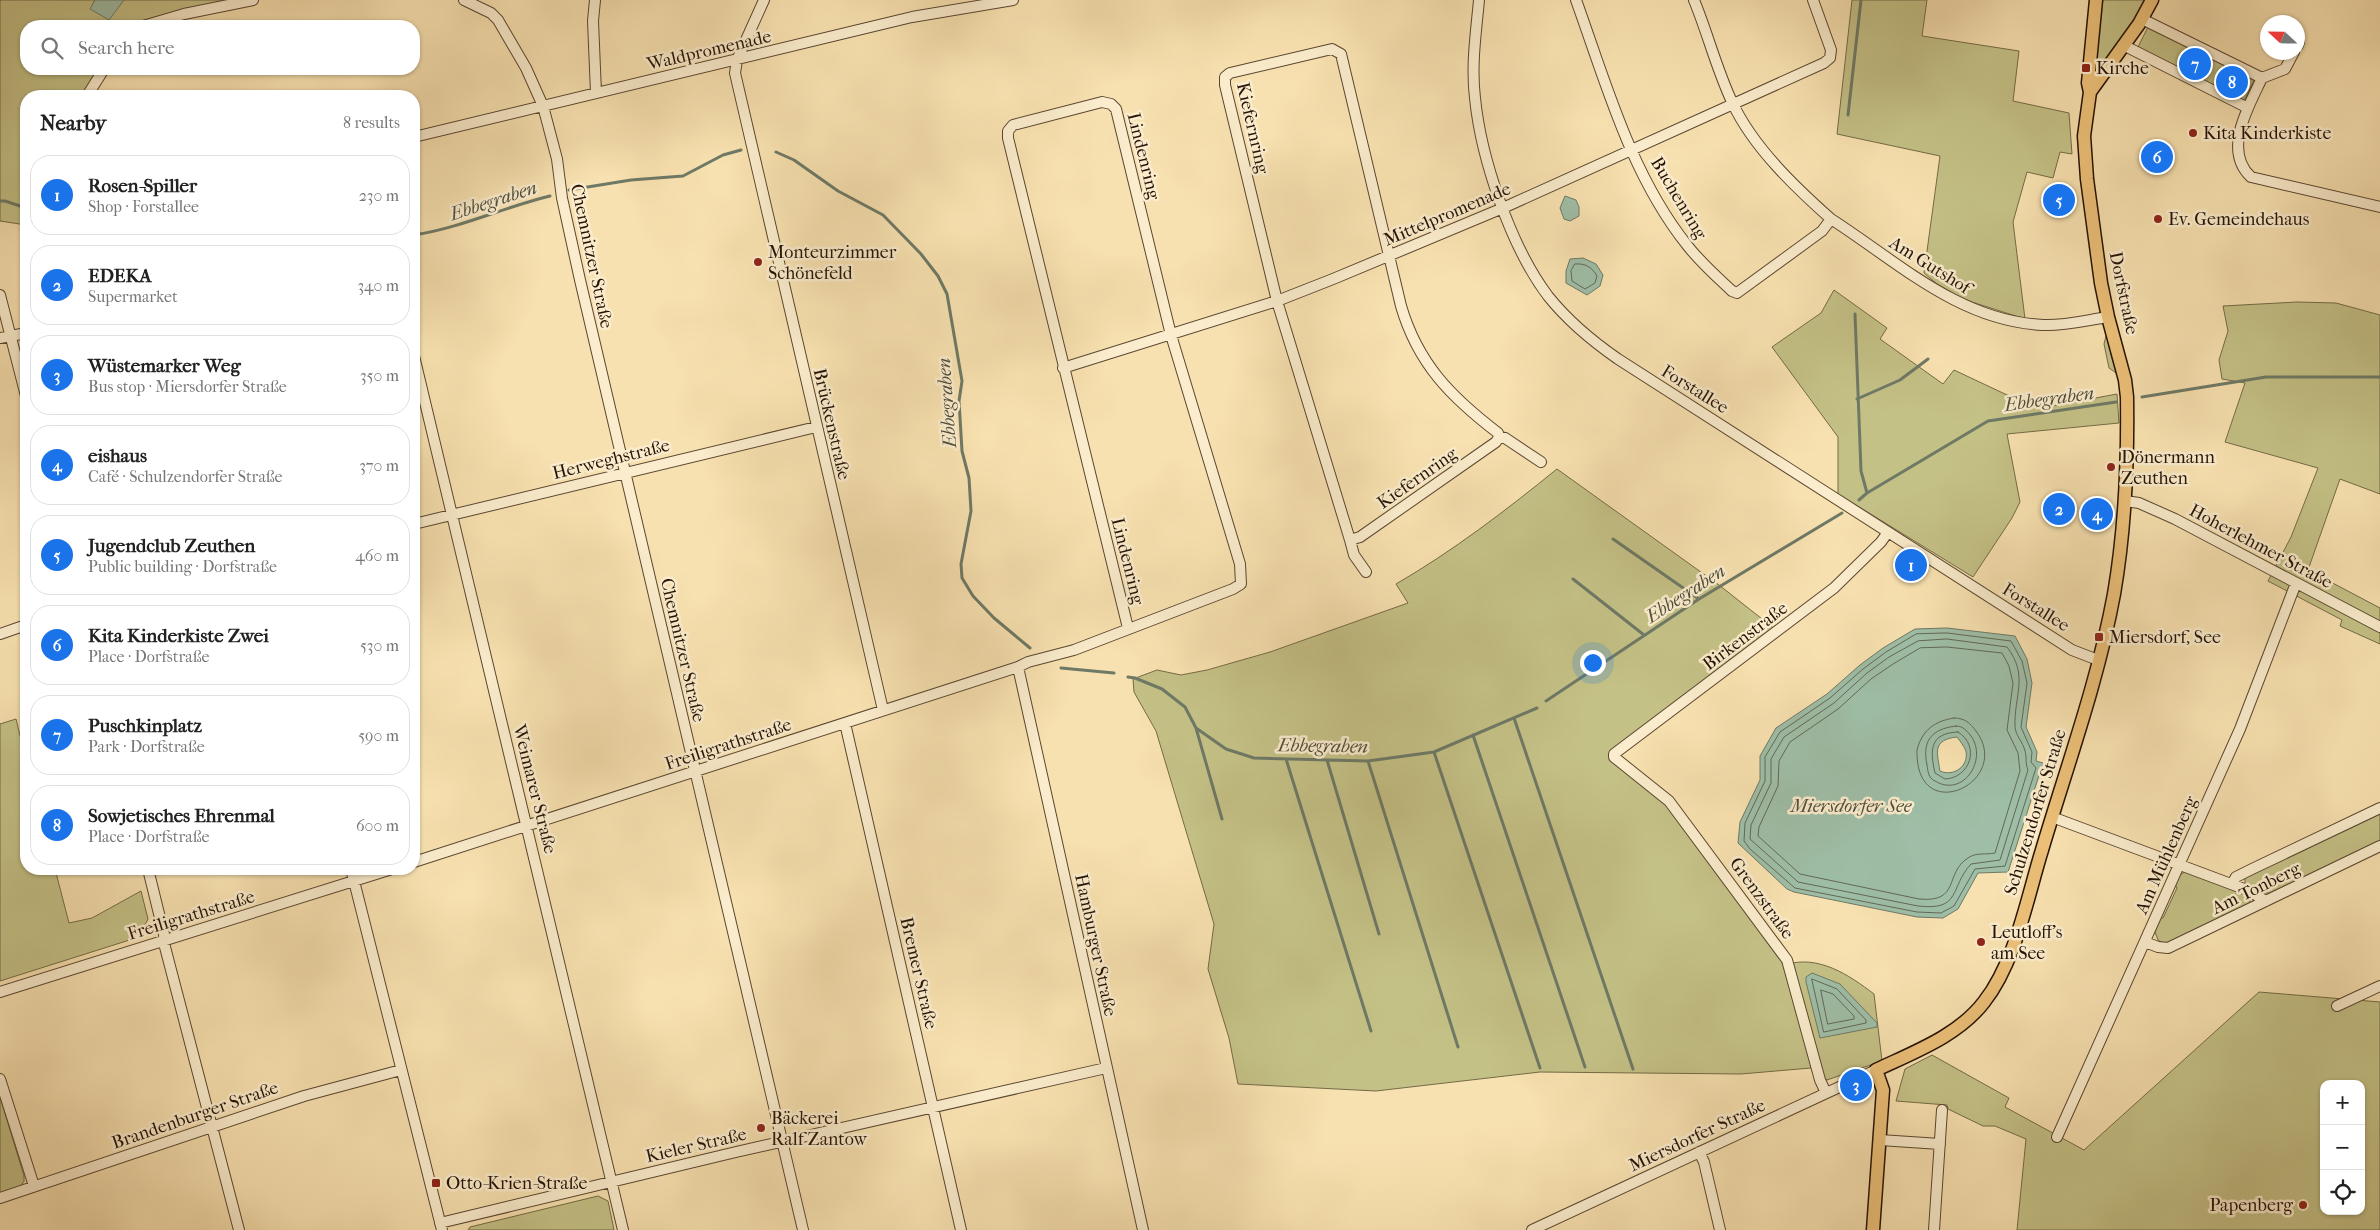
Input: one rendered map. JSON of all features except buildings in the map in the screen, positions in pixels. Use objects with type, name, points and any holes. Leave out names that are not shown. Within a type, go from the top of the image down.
[{"type":"main road","name":"Dorfstraße","points":[[2096,0],[2088,83],[2090,92],[2084,126],[2085,158],[2108,317],[2118,350],[2127,398],[2125,501]]},
{"type":"main road","name":"Dorfstraße","points":[[2090,92],[2142,19],[2152,0]]},
{"type":"main road","name":"Schulzendorfer Straße","points":[[1876,1070],[1956,1028],[1974,1013],[1992,991],[2016,936],[2098,660],[2114,593],[2125,501]]},
{"type":"main road","points":[[1873,1230],[1883,1090],[1876,1070]]},
{"type":"street","points":[[164,20],[253,0]]},
{"type":"street","name":"Chemnitzer Straße","points":[[464,0],[491,14],[498,20],[526,68],[543,106],[557,159],[562,198],[694,772],[803,1230]]},
{"type":"street","points":[[595,0],[593,20],[596,93]]},
{"type":"street","points":[[737,60],[764,0]]},
{"type":"street","name":"Waldpromenade","points":[[420,136],[914,17],[1013,0]]},
{"type":"street","name":"Forstallee","points":[[1479,0],[1474,54],[1475,98],[1488,166],[1503,208],[1540,284],[1563,313],[1588,336],[1618,359],[2079,654],[2098,660]]},
{"type":"street","name":"Buchenring","points":[[1576,0],[1632,150],[1660,206],[1697,258],[1732,291],[1737,293],[1818,235],[1830,220]]},
{"type":"street","points":[[1694,0],[1733,104],[1745,124],[1779,170],[1830,220]]},
{"type":"street","name":"Mittelpromenade","points":[[1063,368],[1277,302],[1503,208],[1824,63],[1830,58],[1831,50],[1813,0]]},
{"type":"street","points":[[2142,19],[2262,78]]},
{"type":"street","points":[[2123,45],[2248,108]]},
{"type":"street","name":"Kiefernring","points":[[1366,572],[1354,555],[1277,302],[1225,85],[1225,77],[1230,73],[1332,49],[1341,54],[1404,316],[1425,360],[1457,401],[1498,433],[1499,437]]},
{"type":"street","name":"Brückenstraße","points":[[737,60],[735,73],[751,145],[883,710]]},
{"type":"street","points":[[2290,60],[2285,69],[2262,78],[2248,108],[2238,147],[2238,160],[2243,169],[2251,177],[2380,207]]},
{"type":"street","points":[[91,90],[100,75]]},
{"type":"street","name":"Lindenring","points":[[1051,657],[1233,589],[1241,584],[1242,574],[1172,335],[1116,109],[1111,104],[1102,102],[1013,125],[1008,131],[1008,138],[1128,628]]},
{"type":"street","name":"Am Gutshof","points":[[1830,220],[1935,291],[1969,309],[2017,322],[2044,325],[2108,317]]},
{"type":"street","points":[[0,295],[5,338],[20,379]]},
{"type":"street","points":[[5,338],[20,334]]},
{"type":"street","name":"Weimarer Straße","points":[[420,382],[528,825],[623,1230]]},
{"type":"street","name":"Herweghstraße","points":[[420,523],[816,427]]},
{"type":"street","name":"Kiefernring","points":[[1499,437],[1505,438],[1540,462]]},
{"type":"street","name":"Kiefernring","points":[[1350,540],[1360,537],[1412,502],[1496,442],[1499,437]]},
{"type":"street","name":"Hoherlehmer Straße","points":[[2125,501],[2139,503],[2156,510],[2380,627]]},
{"type":"street","name":"Birkenstraße","points":[[1614,757],[1614,754],[1834,588],[1881,542],[1888,532]]},
{"type":"street","name":"Am Mühlenberg","points":[[2057,1137],[2254,698],[2296,583]]},
{"type":"street","points":[[0,634],[20,627]]},
{"type":"street","name":"Freiligrathstraße","points":[[420,860],[1018,667],[1028,662],[1051,657]]},
{"type":"street","name":"Hamburger Straße","points":[[1018,667],[1142,1230]]},
{"type":"street","name":"Bremer Straße","points":[[845,723],[961,1230]]},
{"type":"street","name":"Grenzstraße","points":[[1614,757],[1669,801],[1788,960],[1820,1080],[1826,1093]]},
{"type":"street","name":"Am Tonberg","points":[[2232,884],[2236,877],[2380,808]]},
{"type":"street","points":[[2052,817],[2232,884],[2266,901]]},
{"type":"street","name":"Am Tonberg","points":[[2145,942],[2158,947],[2168,948],[2380,846]]},
{"type":"street","points":[[149,875],[238,1230]]},
{"type":"street","points":[[354,875],[441,1227]]},
{"type":"street","name":"Freiligrathstraße","points":[[0,992],[374,875]]},
{"type":"street","points":[[2337,1006],[2380,986]]},
{"type":"street","name":"Kieler Straße","points":[[441,1227],[612,1182],[1106,1068]]},
{"type":"street","name":"Brandenburger Straße","points":[[0,1198],[304,1096],[402,1070]]},
{"type":"street","name":"Miersdorfer Straße","points":[[1532,1230],[1876,1070]]},
{"type":"street","points":[[0,1079],[34,1186]]},
{"type":"street","points":[[1934,1230],[1942,1110]]},
{"type":"street","points":[[1880,1140],[1940,1144]]},
{"type":"street","points":[[1699,1152],[1704,1162],[1720,1230]]},
{"type":"shaded area","points":[[0,0],[95,0],[91,9],[124,0],[233,0],[149,20],[20,20],[20,75],[94,75],[86,90],[20,90],[20,224],[0,221]]},
{"type":"shaded area","points":[[1852,0],[1927,0],[1922,36],[2019,51],[2013,101],[2069,113],[2072,154],[2060,152],[2053,178],[2027,172],[2013,222],[2025,319],[1972,302],[1944,290],[1924,273],[1940,156],[1837,134]]},
{"type":"shaded area","points":[[2100,0],[2146,0],[2142,10],[2105,62],[2098,62],[2094,55]]},
{"type":"shaded area","points":[[2148,27],[2255,78],[2245,99],[2241,100],[2137,49]]},
{"type":"shaded area","points":[[1834,290],[1887,328],[1880,339],[1943,384],[1954,370],[2022,402],[2047,407],[2117,394],[2119,423],[2007,434],[2020,502],[2012,518],[1973,577],[1838,494],[1838,437],[1772,347],[1821,313]]},
{"type":"shaded area","points":[[2297,302],[2336,303],[2380,315],[2380,494],[2340,479],[2308,570],[2380,608],[2380,644],[2340,626],[2342,620],[2268,581],[2291,537],[2318,468],[2225,442],[2245,383],[2222,379],[2219,360],[2228,331],[2223,306]]},
{"type":"shaded area","points":[[2107,332],[2119,375],[2109,368],[2104,344]]},
{"type":"shaded area","points":[[1557,469],[1719,585],[1776,630],[1608,754],[1615,762],[1667,802],[1785,965],[1797,962],[1821,964],[1844,974],[1874,994],[1882,1061],[1827,1080],[1811,1068],[1741,1074],[1540,1072],[1376,1091],[1238,1084],[1229,1038],[1208,969],[1214,924],[1156,731],[1134,692],[1133,679],[1157,670],[1181,675],[1207,670],[1270,652],[1408,603],[1396,584],[1478,530]]},
{"type":"shaded area","points":[[16,719],[20,735],[20,875],[57,875],[69,923],[92,918],[141,891],[148,919],[139,937],[0,981],[0,724]]},
{"type":"shaded area","points":[[2380,811],[2380,843],[2271,893],[2266,893],[2245,884],[2245,876]]},
{"type":"shaded area","points":[[2185,872],[2248,895],[2250,903],[2165,944],[2158,940],[2155,932],[2160,918],[2163,918],[2177,888],[2175,884],[2179,875]]},
{"type":"shaded area","points":[[2259,992],[2380,1002],[2380,1230],[2017,1230],[2026,1139],[1995,1126],[1983,1126],[1948,1109],[1947,1105],[1896,1101],[1905,1069],[1932,1055],[2009,1098],[2005,1107],[2084,1150]]},
{"type":"shaded area","points":[[0,1097],[24,1176],[24,1182],[19,1187],[0,1193]]},
{"type":"shaded area","points":[[598,1196],[608,1201],[614,1230],[468,1230],[470,1227]]},
{"type":"water","points":[[95,0],[124,0],[109,20],[90,9]]},
{"type":"water","points":[[1565,196],[1576,200],[1579,207],[1579,216],[1570,221],[1564,219],[1560,208]]},
{"type":"water","points":[[1583,258],[1596,264],[1603,275],[1600,286],[1587,295],[1566,283],[1566,271],[1570,259]]},
{"type":"water","name":"Miersdorfer See","points":[[1947,628],[2015,636],[2027,659],[2032,683],[2026,727],[2037,752],[2036,761],[2043,763],[2008,872],[1978,873],[1958,909],[1943,918],[1917,917],[1794,892],[1787,889],[1738,843],[1740,822],[1760,780],[1760,756],[1776,728],[1827,694],[1883,648],[1915,629]],"holes":[[[1957,737],[1966,751],[1965,762],[1955,772],[1945,773],[1940,771],[1938,748],[1943,741]]]},
{"type":"water","points":[[1812,973],[1840,984],[1877,1023],[1877,1027],[1820,1038],[1806,982],[1806,977]]},
{"type":"waterway","points":[[1848,115],[1861,0]]},
{"type":"waterway","name":"Ebbegraben","points":[[569,190],[631,180],[683,176],[723,155],[741,150]]},
{"type":"waterway","name":"Ebbegraben","points":[[776,152],[794,160],[838,191],[883,215],[921,254],[938,276],[947,294],[962,381],[959,401],[962,451],[969,478],[971,511],[961,564],[962,578],[973,596],[994,618],[1030,648]]},
{"type":"waterway","name":"Ebbegraben","points":[[420,234],[550,196]]},
{"type":"waterway","name":"Ebbegraben","points":[[0,201],[20,206]]},
{"type":"waterway","points":[[1855,314],[1861,471],[1867,493]]},
{"type":"waterway","points":[[1857,399],[1900,380],[1928,359]]},
{"type":"waterway","name":"Ebbegraben","points":[[2142,397],[2266,377],[2380,377]]},
{"type":"waterway","name":"Ebbegraben","points":[[1859,500],[1867,493],[1988,421],[2116,402]]},
{"type":"waterway","name":"Ebbegraben","points":[[1546,701],[1699,599],[1842,513]]},
{"type":"waterway","points":[[1613,539],[1699,599]]},
{"type":"waterway","points":[[1573,579],[1644,635]]},
{"type":"waterway","name":"Ebbegraben","points":[[1061,668],[1114,673]]},
{"type":"waterway","name":"Ebbegraben","points":[[1128,677],[1162,689],[1185,707],[1196,728],[1226,749],[1254,758],[1368,761],[1434,752],[1537,708]]},
{"type":"waterway","points":[[1514,718],[1633,1069]]},
{"type":"waterway","points":[[1196,728],[1222,819]]},
{"type":"waterway","points":[[1473,735],[1585,1067]]},
{"type":"waterway","points":[[1434,752],[1540,1068]]},
{"type":"waterway","points":[[1286,759],[1371,1031]]},
{"type":"waterway","points":[[1327,760],[1379,934]]},
{"type":"waterway","points":[[1368,761],[1458,1047]]},
{"type":"place","name":"Puschkinplatz","points":[[2195,64]]},
{"type":"place","name":"Kirche","points":[[2086,68]]},
{"type":"place","name":"Sowjetisches Ehrenmal","points":[[2232,82]]},
{"type":"place","name":"Kita Kinderkiste","points":[[2193,133]]},
{"type":"place","name":"Kita Kinderkiste Zwei","points":[[2157,157]]},
{"type":"place","name":"Jugendclub Zeuthen","points":[[2059,200]]},
{"type":"place","name":"Ev. Gemeindehaus","points":[[2158,219]]},
{"type":"place","name":"Monteurzimmer Schönefeld","points":[[758,262]]},
{"type":"place","name":"Dönermann Zeuthen","points":[[2111,467]]},
{"type":"place","name":"EDEKA","points":[[2059,509]]},
{"type":"place","name":"eishaus","points":[[2097,514]]},
{"type":"place","name":"Rosen-Spiller","points":[[1911,565]]},
{"type":"place","name":"Miersdorf, See","points":[[2099,637]]},
{"type":"place","name":"Leutloff's am See","points":[[1981,942]]},
{"type":"place","name":"Wüstemarker Weg","points":[[1856,1085]]},
{"type":"place","name":"Bäckerei Ralf Zantow","points":[[761,1128]]},
{"type":"place","name":"Otto-Krien-Straße","points":[[436,1183]]},
{"type":"place","name":"Papenberg","points":[[2303,1205]]}]
